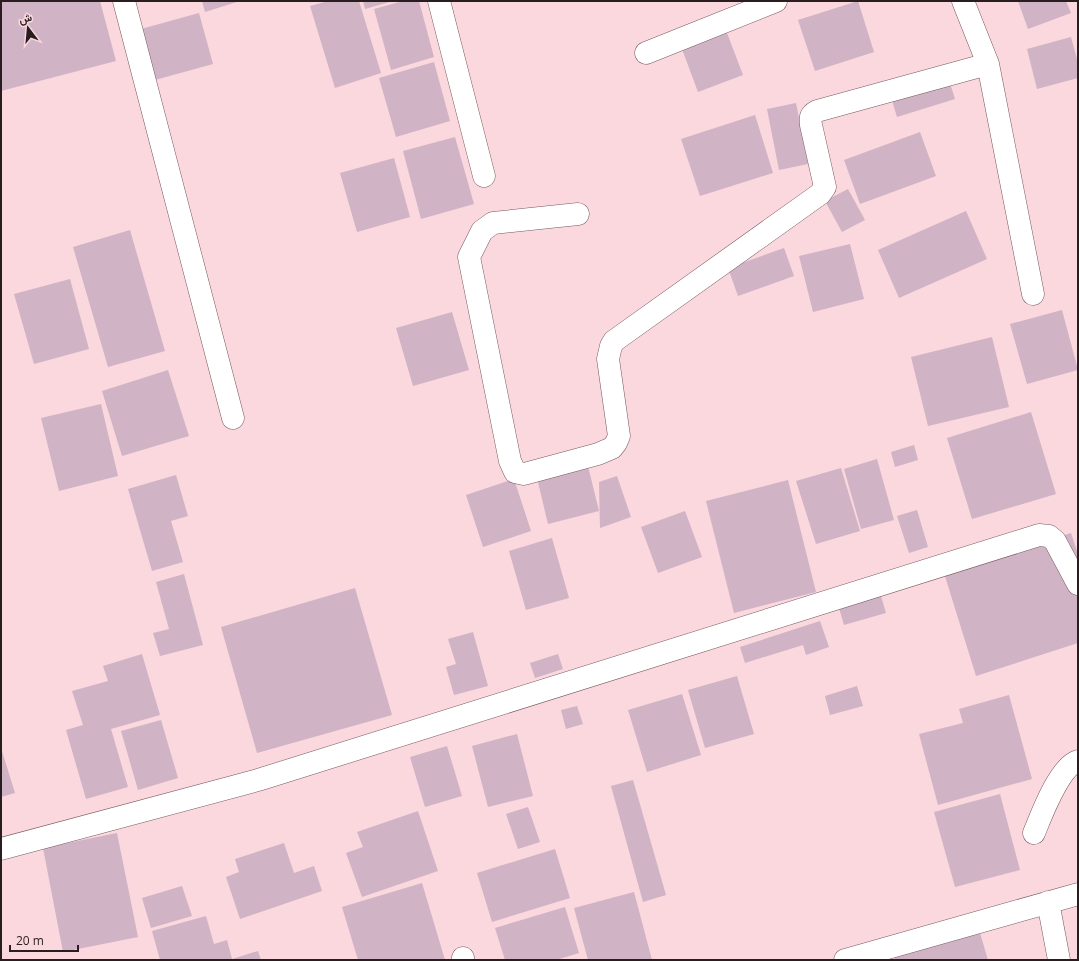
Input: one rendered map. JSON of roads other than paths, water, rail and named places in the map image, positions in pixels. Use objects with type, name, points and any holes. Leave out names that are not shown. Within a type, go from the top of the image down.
[{"type":"street","points":[[124,1],[233,418]]},
{"type":"street","points":[[439,1],[484,176]]},
{"type":"street","points":[[646,53],[776,1]]},
{"type":"street","points":[[963,1],[988,64],[1034,294]]},
{"type":"street","points":[[578,214],[493,223],[482,230],[469,257],[510,461],[515,472],[524,474],[598,454],[612,448],[619,436],[608,359],[611,346],[614,341],[820,194],[824,187],[811,125],[811,115],[817,111],[988,64]]},
{"type":"street","points":[[1,849],[258,780],[1039,535],[1049,536],[1056,541],[1078,584]]},
{"type":"street","points":[[1034,833],[1047,802],[1061,776],[1074,762],[1078,762]]},
{"type":"street","points":[[845,960],[1078,894]]},
{"type":"street","points":[[1048,902],[1059,960]]}]
